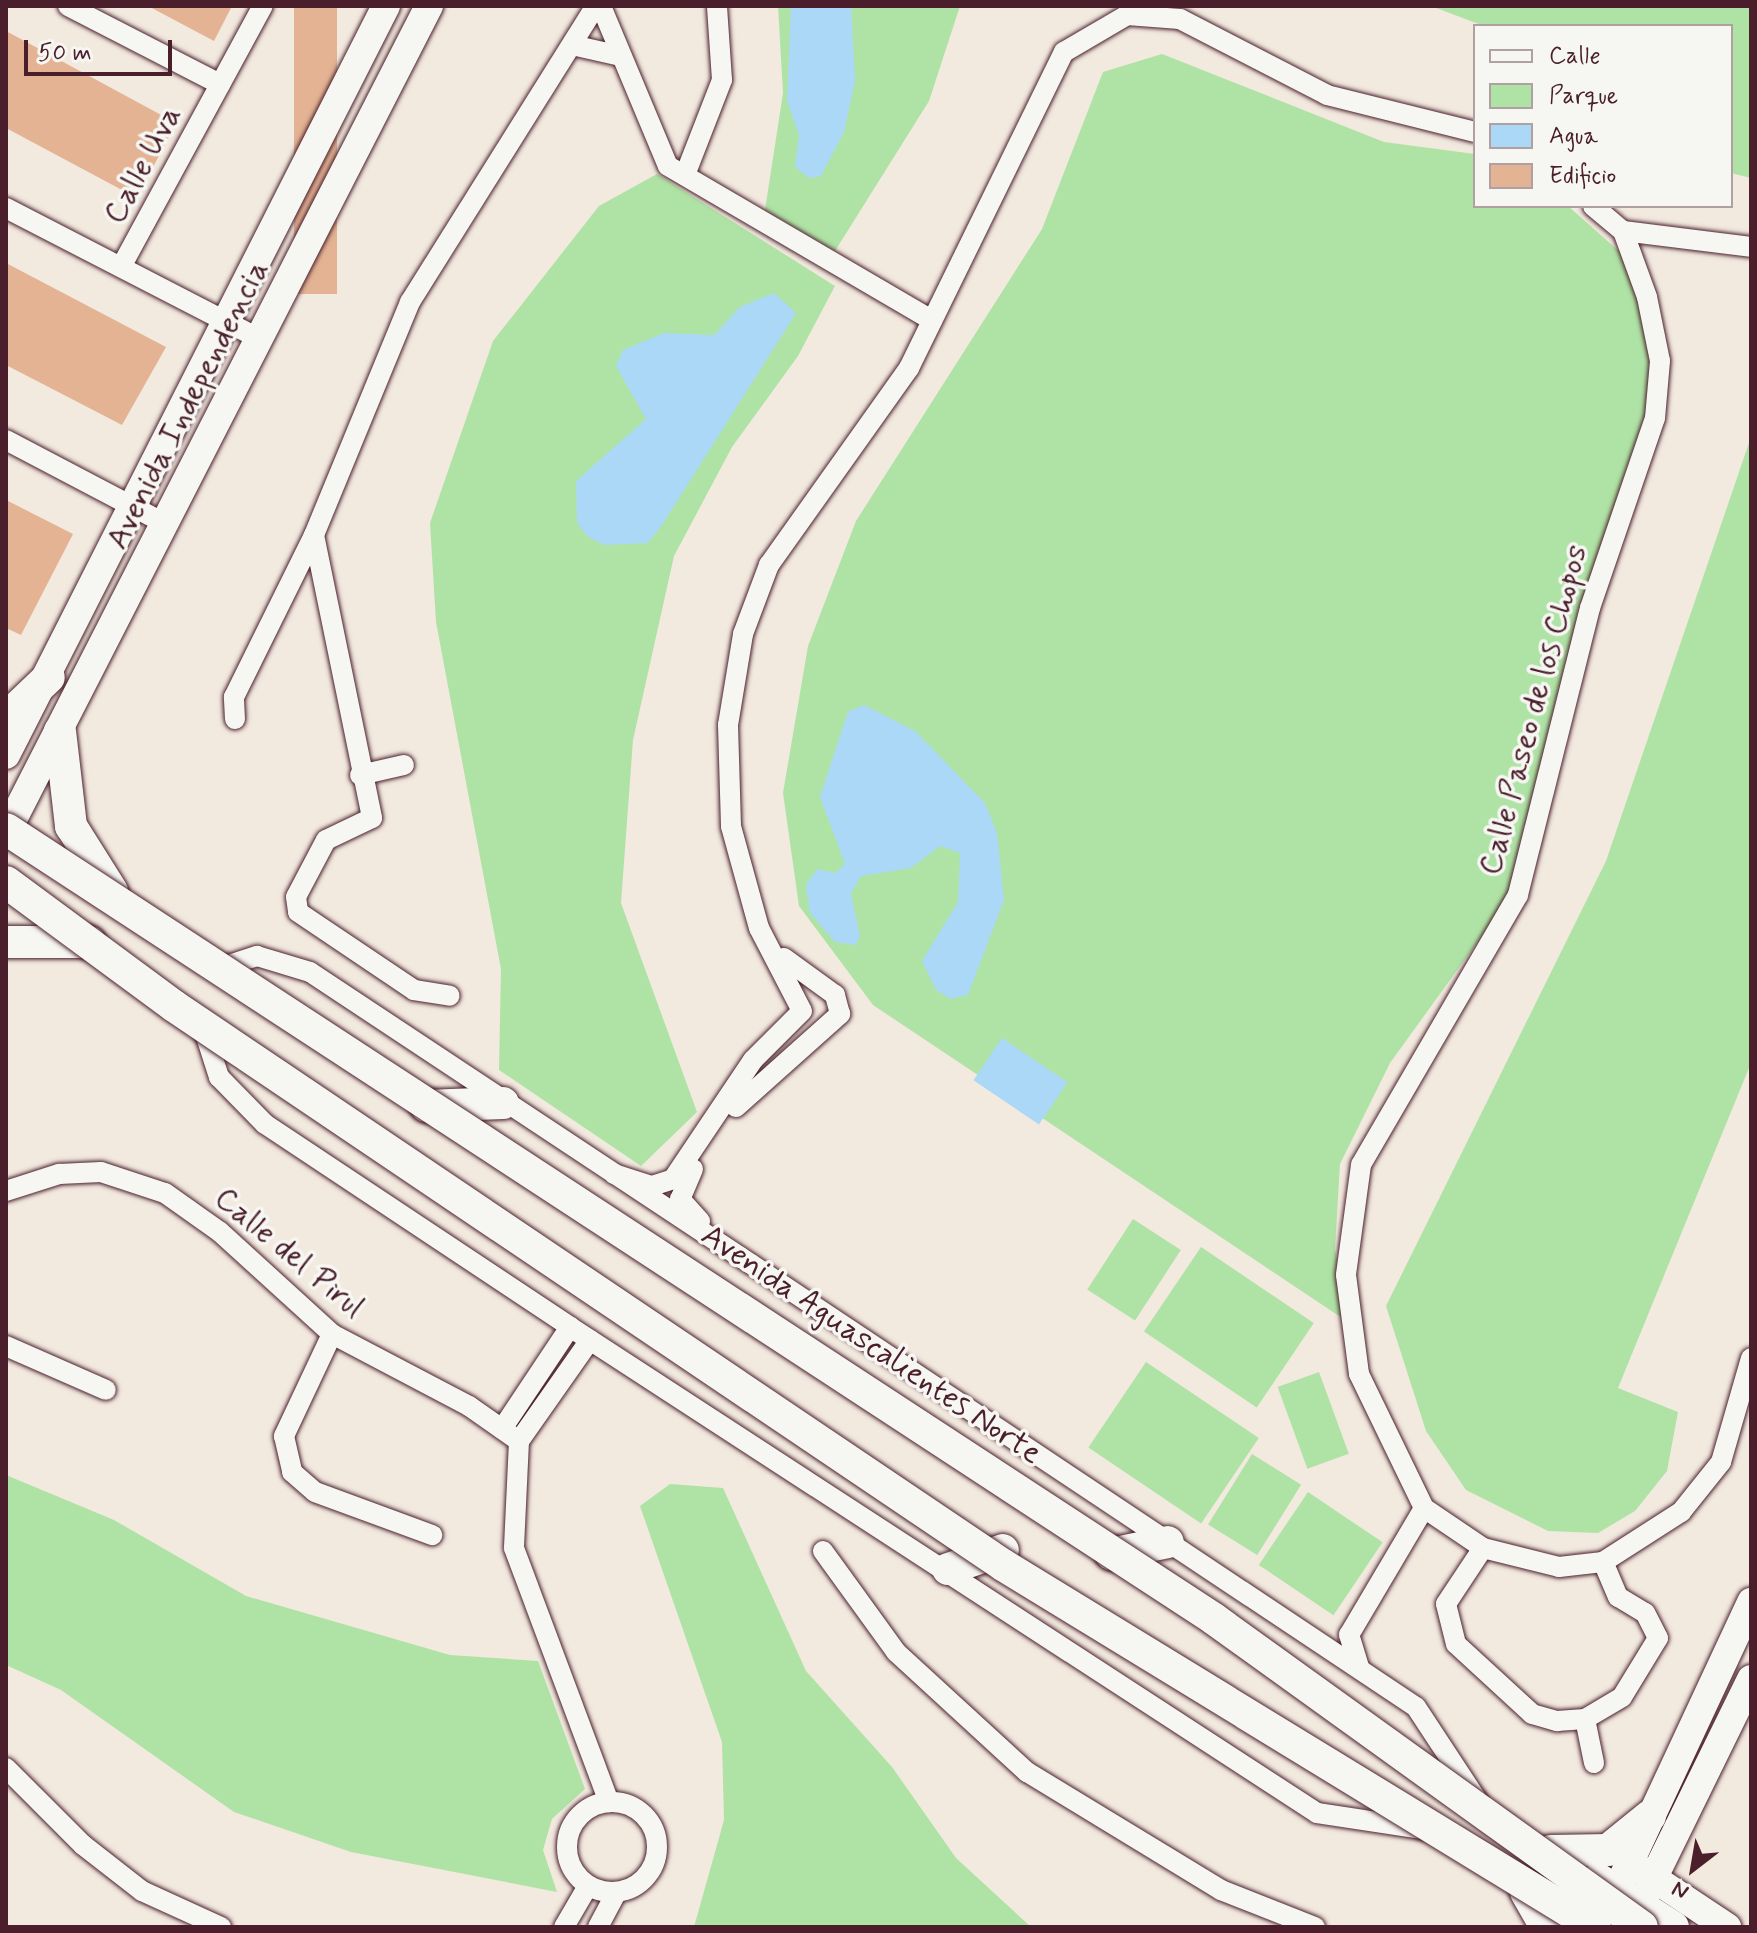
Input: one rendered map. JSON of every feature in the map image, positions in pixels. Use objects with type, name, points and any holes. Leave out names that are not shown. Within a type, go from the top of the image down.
[{"type":"main road","name":"Avenida Independencia","points":[[6,755],[49,677],[386,6]]},
{"type":"main road","name":"Avenida Independencia","points":[[7,825],[60,731],[429,6]]},
{"type":"main road","points":[[6,718],[49,677]]},
{"type":"main road","points":[[60,731],[71,826],[117,896]]},
{"type":"main road","points":[[7,825],[93,866],[117,896],[1635,1898]]},
{"type":"main road","points":[[6,882],[186,1015],[1003,1565],[1597,1927],[1635,1898],[1751,1679]]},
{"type":"main road","points":[[6,890],[90,942],[1575,1927]]},
{"type":"main road","name":"Avenida Aguascalientes Norte","points":[[117,896],[426,1106],[1111,1554],[1551,1851],[1635,1898],[1673,1927]]},
{"type":"main road","points":[[6,942],[90,942]]},
{"type":"main road","points":[[426,1106],[503,1103]]},
{"type":"main road","points":[[1111,1554],[1168,1542]]},
{"type":"main road","points":[[948,1569],[1003,1550]]},
{"type":"main road","points":[[1635,1898],[1650,1816],[1751,1602]]},
{"type":"main road","points":[[1551,1851],[1608,1850],[1650,1816]]},
{"type":"main road","points":[[1526,1892],[1546,1927]]},
{"type":"main road","name":"Avenida Aguascalientes Norte","points":[[1635,1898],[1727,1927]]},
{"type":"street","points":[[68,6],[220,84]]},
{"type":"street","name":"Calle Uva","points":[[121,267],[263,6]]},
{"type":"street","points":[[235,719],[234,697],[314,535],[410,302],[598,6]]},
{"type":"street","points":[[598,6],[664,159],[685,175],[932,320]]},
{"type":"street","points":[[685,175],[722,80],[717,6]]},
{"type":"street","points":[[614,1174],[652,1186],[673,1179],[753,1060],[799,1017],[802,999],[769,946],[748,897],[731,826],[728,725],[743,634],[769,565],[909,368],[1064,52],[1127,15],[1180,19],[1327,95],[1473,132]]},
{"type":"street","points":[[572,45],[621,56]]},
{"type":"street","points":[[6,208],[260,339]]},
{"type":"street","points":[[1595,208],[1623,231],[1751,247]]},
{"type":"street","name":"Calle Paseo de los Chopos","points":[[1623,231],[1660,361],[1655,418],[1590,608],[1518,895],[1361,1165],[1346,1275],[1359,1374],[1424,1508],[1483,1548],[1559,1567],[1603,1562],[1681,1512],[1721,1462],[1751,1358]]},
{"type":"street","points":[[6,440],[166,524]]},
{"type":"street","points":[[314,535],[360,775],[372,819],[326,840],[296,897],[298,912],[414,990],[450,996]]},
{"type":"street","points":[[360,775],[404,765]]},
{"type":"street","points":[[751,1264],[688,1212],[679,1194],[750,1089],[840,1014],[835,995],[769,946]]},
{"type":"street","name":"Avenida Aguascalientes Norte","points":[[223,967],[257,956],[297,966],[1359,1667],[1416,1707],[1477,1800]]},
{"type":"street","points":[[200,1016],[219,1077],[265,1124],[570,1327],[948,1569],[1317,1813],[1423,1829]]},
{"type":"street","name":"Calle del Pirul","points":[[6,1191],[59,1174],[101,1172],[165,1193],[220,1232],[332,1334],[510,1435]]},
{"type":"street","points":[[570,1327],[510,1435],[514,1548],[609,1802]]},
{"type":"street","points":[[332,1334],[284,1436],[292,1472],[315,1492],[432,1535]]},
{"type":"street","points":[[510,1435],[590,1340]]},
{"type":"street","points":[[6,1346],[106,1390]]},
{"type":"street","points":[[1359,1667],[1348,1645],[1356,1618],[1424,1508]]},
{"type":"street","points":[[1483,1548],[1446,1604],[1456,1644],[1532,1714],[1585,1719],[1622,1697],[1658,1638],[1645,1613],[1618,1597],[1603,1562]]},
{"type":"street","points":[[823,1551],[896,1652],[1027,1772],[1221,1890],[1315,1927]]},
{"type":"street","points":[[1308,1634],[1334,1635],[1356,1618]]},
{"type":"street","points":[[1585,1719],[1594,1763]]},
{"type":"street","points":[[6,1768],[83,1845],[142,1891],[221,1927]]},
{"type":"street","points":[[598,1927],[616,1893],[647,1877],[658,1844],[642,1813],[609,1802],[583,1813],[567,1836],[566,1855],[588,1886],[616,1893]]},
{"type":"street","points":[[564,1927],[588,1886]]},
{"type":"green space","points":[[778,6],[960,6],[929,101],[835,251],[765,210],[783,93]]},
{"type":"green space","points":[[1431,6],[1751,6],[1751,178],[1733,174],[1733,24],[1479,24]]},
{"type":"green space","points":[[1162,54],[1384,142],[1473,154],[1473,208],[1570,208],[1621,253],[1652,334],[1646,427],[1513,893],[1390,1063],[1340,1164],[1335,1249],[1348,1322],[873,1005],[799,906],[783,793],[808,646],[856,521],[1042,229],[1103,72]]},
{"type":"green space","points":[[657,174],[835,286],[798,356],[732,447],[674,556],[633,740],[621,903],[697,1112],[641,1166],[499,1070],[501,969],[436,622],[430,523],[493,341],[599,206]]},
{"type":"green space","points":[[1751,437],[1751,1063],[1618,1388],[1678,1412],[1667,1471],[1635,1511],[1598,1533],[1548,1531],[1466,1490],[1426,1431],[1386,1306],[1606,861]]},
{"type":"green space","points":[[1133,1219],[1181,1250],[1135,1320],[1087,1289]]},
{"type":"green space","points":[[1201,1247],[1314,1323],[1257,1408],[1144,1332]]},
{"type":"green space","points":[[1146,1362],[1259,1438],[1201,1523],[1088,1447]]},
{"type":"green space","points":[[1319,1372],[1349,1454],[1307,1469],[1278,1387]]},
{"type":"green space","points":[[1252,1454],[1301,1485],[1257,1555],[1208,1524]]},
{"type":"green space","points":[[6,1475],[114,1520],[246,1596],[450,1655],[538,1661],[585,1789],[552,1819],[543,1850],[557,1892],[351,1852],[234,1812],[61,1690],[6,1665]]},
{"type":"green space","points":[[670,1484],[723,1488],[806,1671],[892,1767],[956,1858],[1031,1927],[694,1927],[724,1820],[722,1742],[640,1506]]},
{"type":"green space","points":[[1308,1492],[1383,1542],[1333,1615],[1259,1565]]},
{"type":"water","points":[[791,6],[851,6],[855,81],[844,132],[821,176],[809,178],[795,167],[799,135],[787,101]]},
{"type":"water","points":[[774,293],[796,313],[662,525],[648,543],[604,545],[587,536],[577,523],[576,481],[646,419],[616,366],[623,350],[664,333],[714,335],[740,307]]},
{"type":"water","points":[[864,705],[915,731],[985,803],[997,833],[1004,900],[968,995],[951,999],[936,990],[922,961],[958,902],[960,853],[940,846],[911,868],[861,876],[851,894],[860,936],[856,945],[835,942],[810,913],[806,885],[817,869],[835,873],[845,864],[820,797],[848,712]]},
{"type":"water","points":[[1002,1038],[1067,1082],[1039,1124],[973,1080]]},
{"type":"building","points":[[148,6],[232,6],[214,41]]},
{"type":"building","points":[[294,6],[337,6],[337,294],[294,294]]},
{"type":"building","points":[[6,31],[176,123],[137,198],[6,128]]},
{"type":"building","points":[[6,263],[166,347],[122,425],[6,365]]},
{"type":"building","points":[[6,500],[73,534],[21,635],[6,628]]}]
